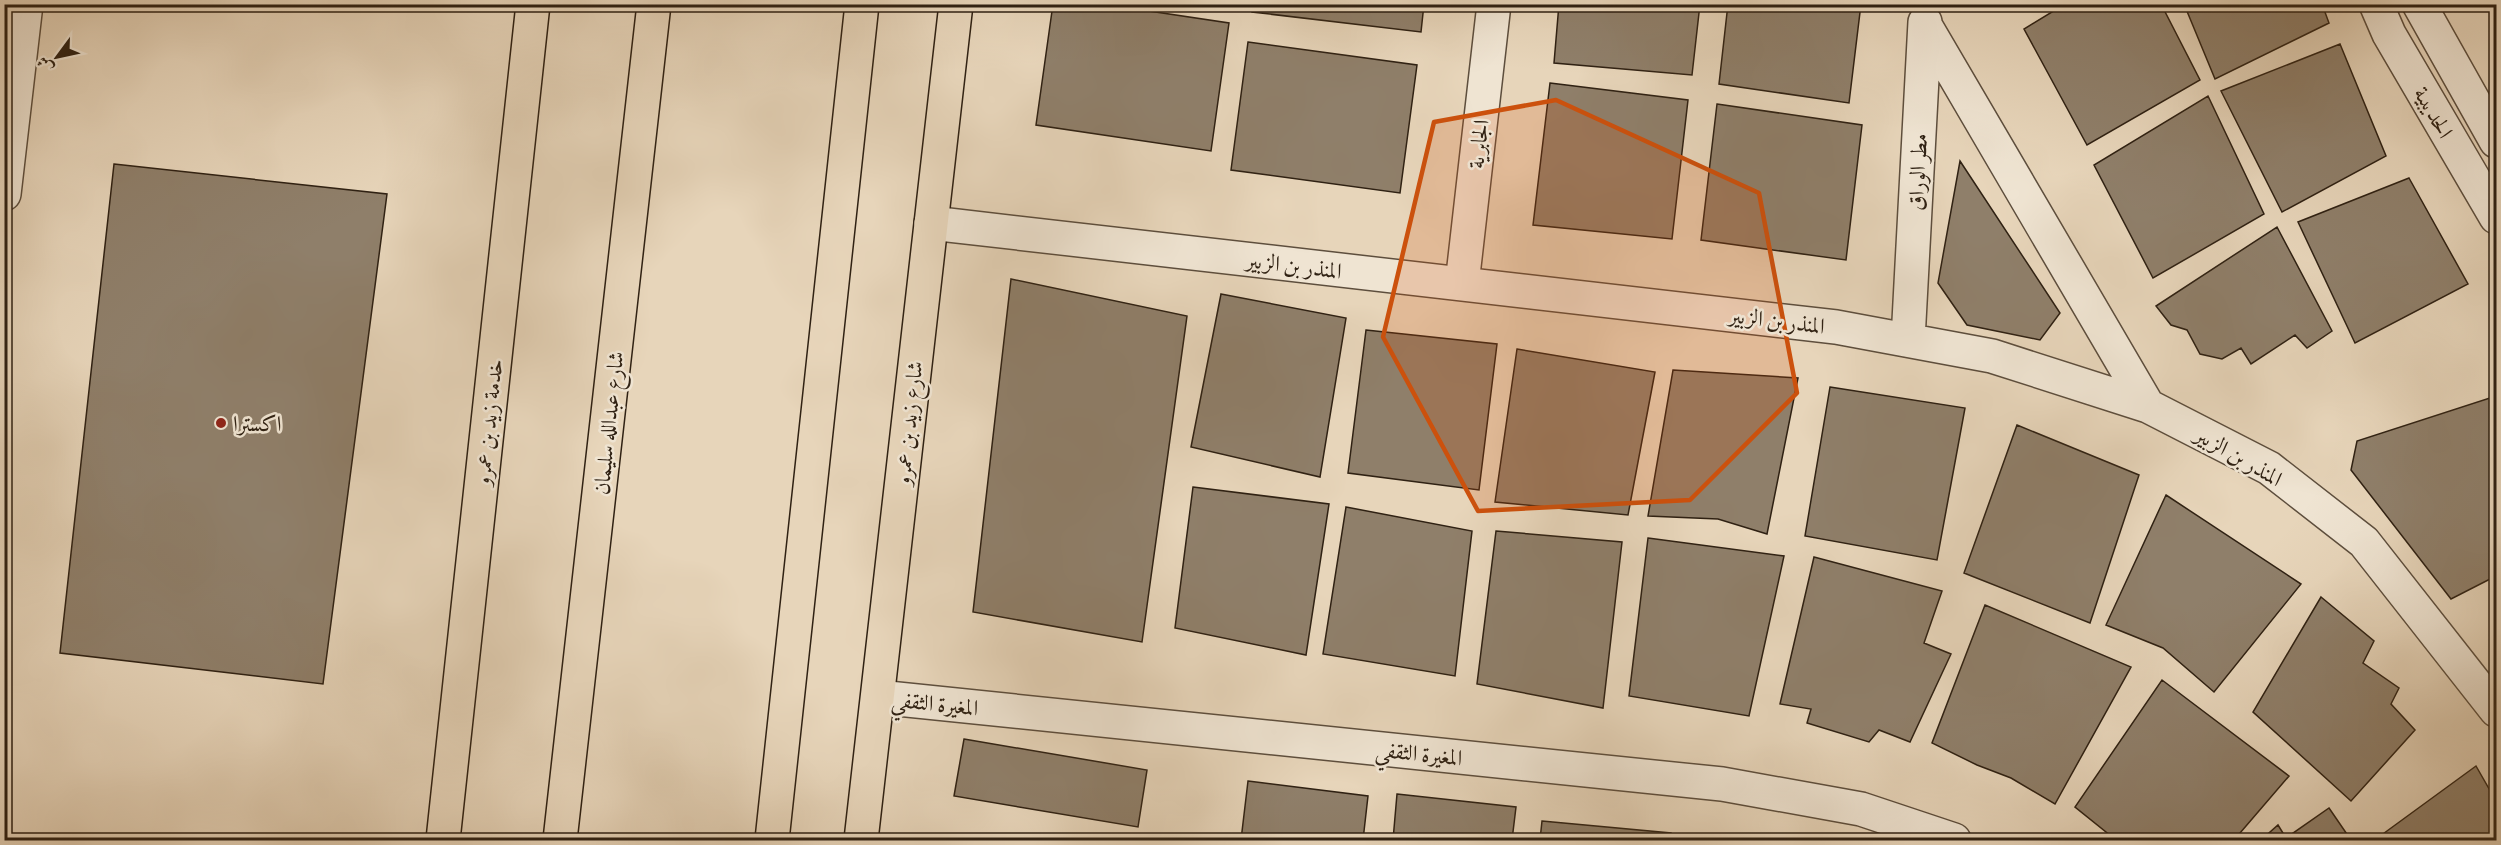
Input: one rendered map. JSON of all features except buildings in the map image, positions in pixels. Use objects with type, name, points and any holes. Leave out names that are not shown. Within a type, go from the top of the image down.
[{"type":"main road","name":"خدمة زيد بن عمرو","points":[[443,840],[532,4]]},
{"type":"main road","name":"شارع عبدالله سليمان","points":[[560,840],[654,4]]},
{"type":"main road","points":[[772,840],[862,4]]},
{"type":"main road","name":"شارع زيد بن عمرو","points":[[861,840],[956,4]]},
{"type":"street","points":[[4,194],[26,4]]},
{"type":"street","name":"الجابرية","points":[[1461,284],[1494,4]]},
{"type":"street","name":"الحديبية","points":[[2376,4],[2389,34],[2496,218]]},
{"type":"street","name":"الحديبية","points":[[2419,4],[2496,141]]},
{"type":"street","points":[[1925,15],[2148,406]]},
{"type":"street","name":"مطر الوراق","points":[[1908,340],[1925,15]]},
{"type":"street","name":"المنذر بن الزبير","points":[[931,223],[1836,327],[1992,356],[2148,406],[2270,468],[2364,542],[2496,710]]},
{"type":"street","name":"المغيرة الثقفي","points":[[878,697],[1722,784],[1861,809],[1954,840]]},
{"type":"highlighted area","points":[[1556,100],[1759,193],[1797,393],[1690,500],[1478,511],[1383,337],[1434,122]]},
{"type":"place","name":"اكسترا","points":[[221,423]]}]
